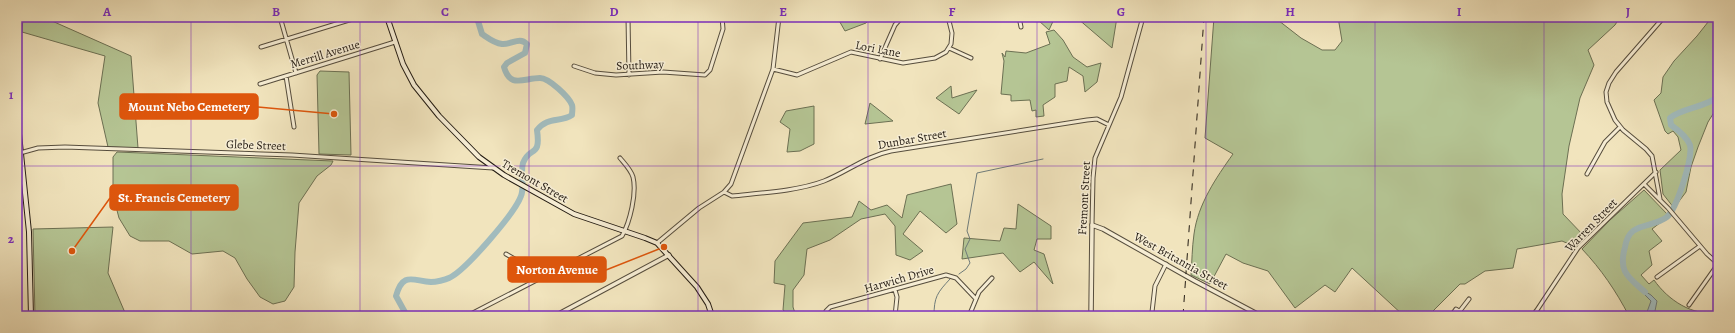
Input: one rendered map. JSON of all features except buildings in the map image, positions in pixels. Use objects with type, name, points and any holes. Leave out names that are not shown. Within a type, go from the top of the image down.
[{"type":"main road","points":[[18,17],[20,153],[29,232],[30,316]]},
{"type":"main road","name":"Tremont Street","points":[[387,17],[405,70],[417,90],[459,138],[493,168],[531,191],[580,217],[657,243],[697,287],[708,304],[712,316]]},
{"type":"street","points":[[280,17],[296,73]]},
{"type":"street","points":[[261,47],[359,17]]},
{"type":"street","points":[[585,17],[597,17]]},
{"type":"street","points":[[628,17],[629,75]]},
{"type":"street","name":"Southway","points":[[574,66],[604,74],[629,75],[663,72],[700,75],[708,73],[723,29],[722,17]]},
{"type":"street","points":[[657,243],[699,208],[724,192],[732,180],[773,69],[779,17]]},
{"type":"street","points":[[880,59],[895,25],[902,17]]},
{"type":"street","points":[[948,17],[952,33],[952,42],[949,48],[971,58]]},
{"type":"street","points":[[1019,17],[1021,27]]},
{"type":"street","name":"Fremont Street","points":[[1091,316],[1094,161],[1098,148],[1121,97],[1143,17]]},
{"type":"street","points":[[1660,199],[1654,161],[1650,152],[1620,127],[1613,117],[1607,102],[1606,92],[1609,82],[1616,72],[1664,17]]},
{"type":"street","name":"Merrill Avenue","points":[[260,84],[395,42]]},
{"type":"street","name":"Lori Lane","points":[[773,69],[797,75],[851,52],[901,63],[910,63],[937,58],[949,48]]},
{"type":"street","points":[[286,76],[294,128]]},
{"type":"street","name":"Dunbar Street","points":[[724,192],[732,196],[811,184],[829,179],[875,155],[891,151],[1087,120],[1099,120],[1109,125]]},
{"type":"street","points":[[1587,174],[1605,142],[1620,127]]},
{"type":"street","name":"Glebe Street","points":[[20,153],[38,148],[60,147],[292,155],[493,168]]},
{"type":"street","points":[[467,316],[621,237],[625,231],[633,204],[633,179],[630,170],[620,158]]},
{"type":"street","name":"Warren Street","points":[[1532,316],[1578,248],[1656,172]]},
{"type":"street","points":[[1644,184],[1660,199],[1700,246],[1718,264],[1689,305]]},
{"type":"street","name":"West Britannia Street","points":[[1092,225],[1101,227],[1195,281],[1261,316]]},
{"type":"street","points":[[1657,277],[1700,246]]},
{"type":"street","points":[[506,254],[544,276]]},
{"type":"street","points":[[555,316],[669,255]]},
{"type":"street","points":[[1152,312],[1154,286],[1166,264]]},
{"type":"street","name":"Harwich Drive","points":[[826,316],[826,311],[830,307],[948,275],[956,278],[976,299]]},
{"type":"street","points":[[969,316],[980,289],[992,278]]},
{"type":"street","points":[[895,290],[897,297],[895,316]]},
{"type":"street","points":[[1456,316],[1469,299]]},
{"type":"street","points":[[1451,316],[1456,309],[1459,311]]},
{"type":"street","points":[[1536,310],[1543,316]]},
{"type":"green space","points":[[23,17],[43,17],[131,56],[138,148],[108,147],[98,103],[105,56],[22,32]]},
{"type":"green space","points":[[837,17],[872,17],[866,23],[845,31]]},
{"type":"green space","points":[[1040,17],[1055,17],[1049,30],[1038,20]]},
{"type":"green space","points":[[1117,17],[1112,48],[1077,18]]},
{"type":"green space","points":[[1214,17],[1274,17],[1301,38],[1322,50],[1335,50],[1342,41],[1338,17],[1418,17],[1433,21],[1437,17],[1620,17],[1615,25],[1588,50],[1594,65],[1580,98],[1569,146],[1562,194],[1563,214],[1585,237],[1576,247],[1562,241],[1517,249],[1513,268],[1485,271],[1465,284],[1460,284],[1430,314],[1425,312],[1420,316],[1404,316],[1352,268],[1335,292],[1325,285],[1295,308],[1268,271],[1243,263],[1226,254],[1210,284],[1191,275],[1192,249],[1199,212],[1214,182],[1233,154],[1205,138]]},
{"type":"green space","points":[[1712,17],[1718,17],[1718,106],[1708,122],[1698,147],[1691,167],[1686,192],[1674,208],[1663,194],[1660,170],[1681,150],[1678,137],[1673,131],[1668,134],[1665,131],[1654,100],[1661,93],[1663,77],[1674,61]]},
{"type":"green space","points":[[1054,30],[1063,40],[1073,57],[1087,67],[1101,63],[1097,82],[1085,92],[1083,76],[1069,67],[1067,81],[1055,84],[1055,97],[1043,105],[1044,116],[1036,117],[1036,110],[1032,111],[1030,100],[1011,101],[1011,95],[1001,94],[1004,61],[1002,53],[1005,57],[1006,51],[1026,53],[1050,44],[1046,32]]},
{"type":"green space","points":[[320,71],[349,72],[351,155],[319,154],[317,75]]},
{"type":"green space","points":[[951,86],[952,98],[977,90],[959,114],[936,98]]},
{"type":"green space","points":[[870,103],[893,121],[865,124]]},
{"type":"green space","points":[[814,106],[814,144],[800,151],[787,152],[790,129],[780,122],[786,111]]},
{"type":"green space","points":[[117,152],[333,161],[331,165],[317,176],[299,203],[294,287],[285,301],[273,304],[260,297],[247,279],[235,258],[223,251],[192,254],[169,241],[140,241],[130,236],[119,218],[113,195],[113,157]]},
{"type":"green space","points":[[951,184],[957,224],[946,233],[920,211],[903,234],[923,251],[910,260],[896,255],[895,226],[885,214],[861,219],[830,240],[807,249],[804,275],[793,290],[793,307],[796,316],[790,316],[783,310],[785,285],[774,283],[775,261],[803,223],[852,217],[859,201],[871,210],[887,205],[902,218],[907,195]]},
{"type":"green space","points":[[1644,190],[1669,216],[1652,229],[1662,241],[1649,251],[1652,265],[1641,275],[1649,284],[1654,280],[1666,294],[1682,305],[1699,312],[1718,312],[1718,316],[1629,316],[1608,281],[1596,264],[1582,249],[1610,220]]},
{"type":"green space","points":[[1018,204],[1051,226],[1051,239],[1037,239],[1034,250],[1044,254],[1053,284],[1034,262],[1020,272],[1003,253],[962,259],[964,238],[1000,241],[1004,228],[1016,229]]},
{"type":"green space","points":[[113,227],[108,273],[126,315],[35,316],[33,229]]},
{"type":"water","points":[[1636,286],[1651,295],[1657,301],[1654,316],[1649,316],[1647,312],[1651,301]]},
{"type":"waterway","points":[[407,316],[396,296],[402,283],[409,279],[431,282],[443,280],[449,278],[466,265],[500,228],[517,204],[522,192],[523,163],[529,154],[536,148],[538,139],[537,130],[545,123],[563,119],[572,115],[572,106],[567,97],[548,81],[540,78],[518,81],[510,78],[504,67],[507,63],[525,53],[527,44],[521,41],[506,44],[496,43],[482,34],[478,17]]},
{"type":"waterway","points":[[1645,292],[1629,278],[1626,273],[1623,255],[1627,240],[1633,231],[1659,222],[1667,217],[1671,212],[1687,171],[1690,145],[1685,136],[1671,125],[1670,118],[1680,112],[1706,104],[1718,97]]},
{"type":"waterway","points":[[959,274],[966,269],[970,263],[965,249],[970,239],[967,231],[977,173],[1043,159]]},
{"type":"waterway","points":[[934,316],[937,296],[950,279]]},
{"type":"railway","points":[[1183,316],[1204,17]]},
{"type":"place","name":"Mount Nebo Cemetery","points":[[334,114]]},
{"type":"place","name":"Norton Avenue","points":[[664,247]]},
{"type":"place","name":"St. Francis Cemetery","points":[[72,251]]}]
